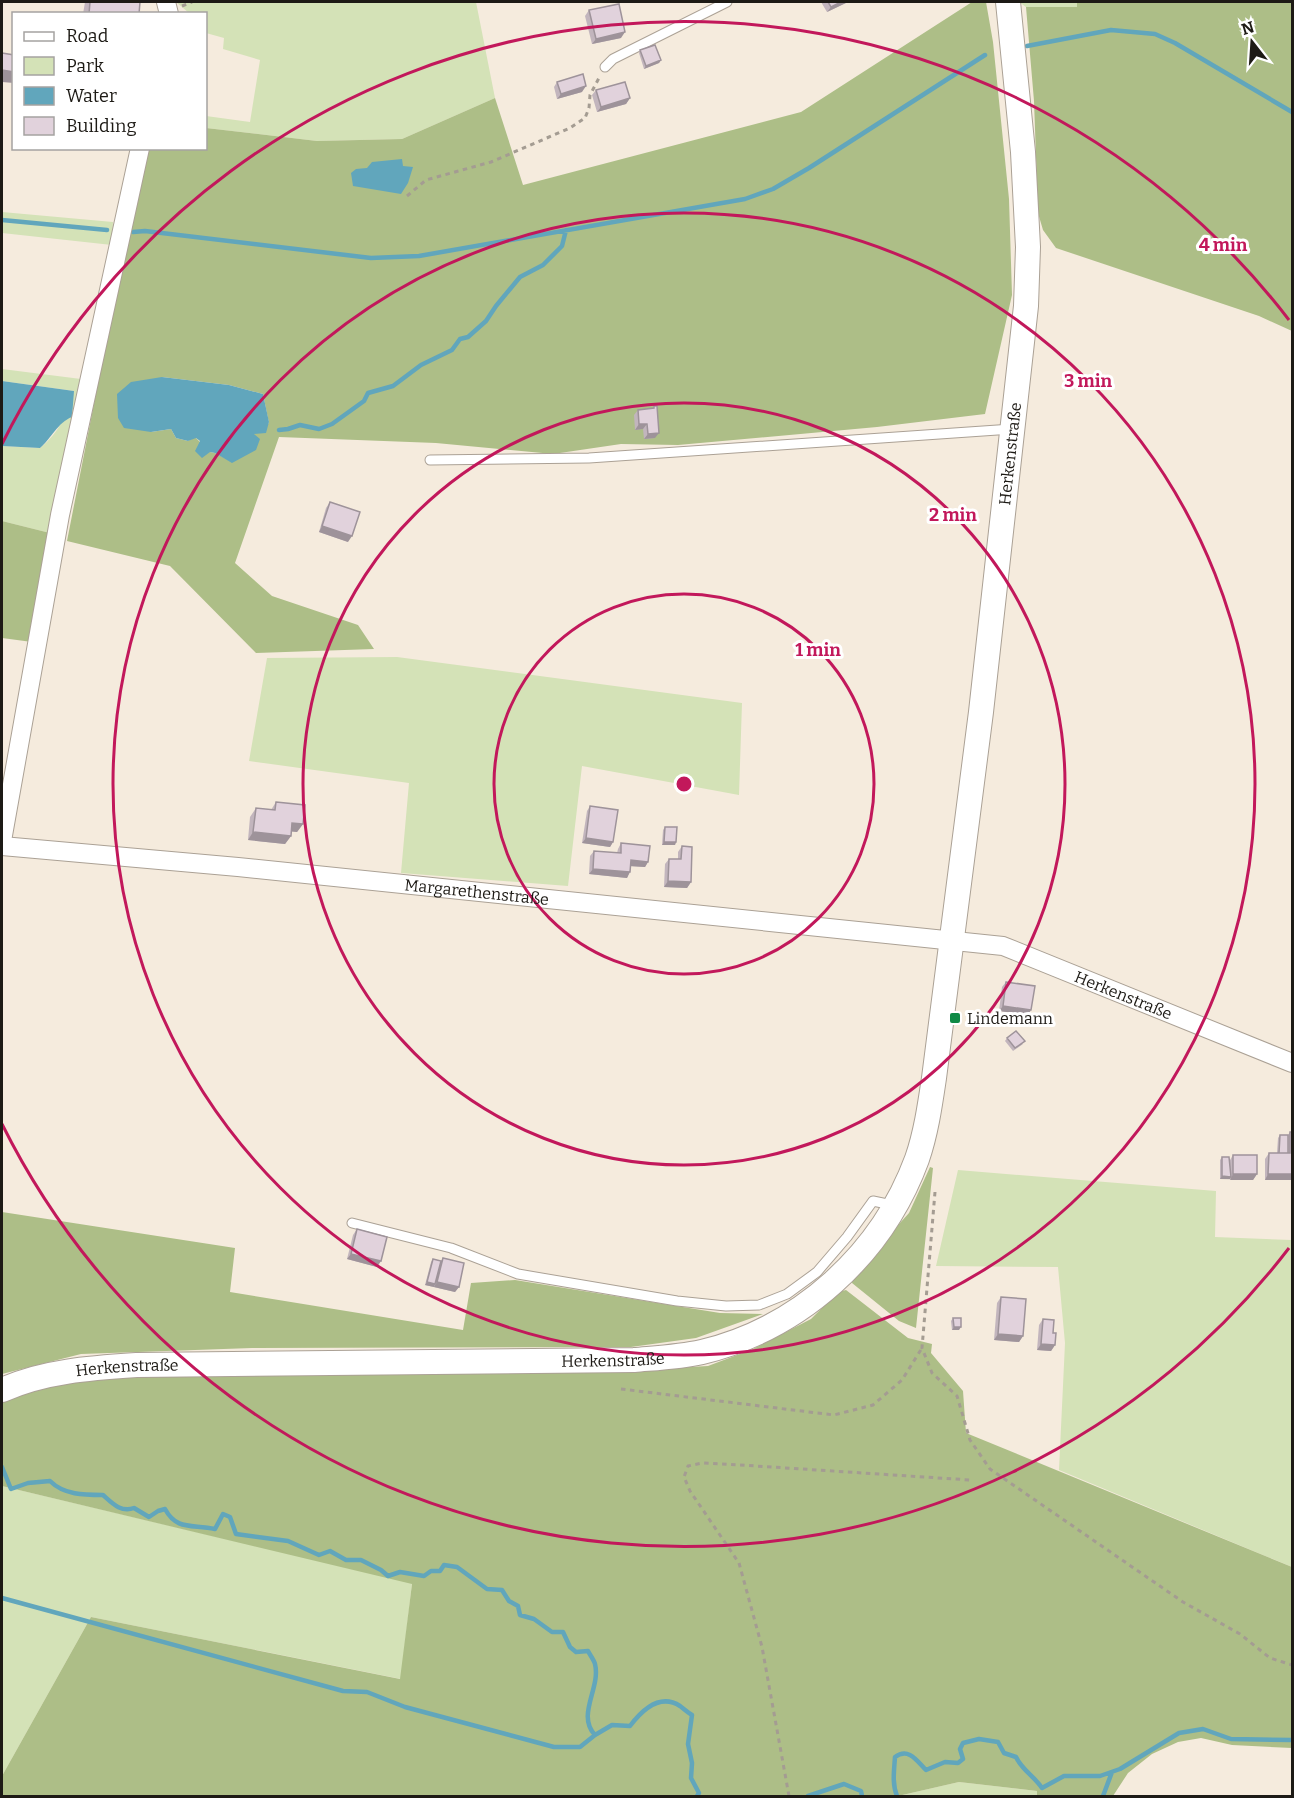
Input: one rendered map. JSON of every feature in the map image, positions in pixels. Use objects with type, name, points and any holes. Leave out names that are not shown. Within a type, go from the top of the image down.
[{"type":"main road","name":"Herkenstraße","points":[[2,1390],[46,1376],[84,1369],[137,1365],[668,1358],[701,1352],[747,1337],[768,1328],[800,1309],[831,1286],[861,1256],[879,1232],[896,1206],[918,1158],[927,1119],[981,712],[1026,306],[1028,247],[1023,152],[1008,2]]},
{"type":"street","points":[[2,841],[60,515],[140,150]]},
{"type":"street","name":"Margarethenstraße","points":[[2,846],[238,867],[951,940]]},
{"type":"street","name":"Herkenstraße","points":[[951,940],[1003,946],[1293,1063]]},
{"type":"lane","points":[[605,67],[613,59],[726,2]]},
{"type":"lane","points":[[430,460],[589,458],[1013,429]]},
{"type":"lane","points":[[352,1223],[451,1248],[518,1274],[677,1301],[726,1306],[759,1305],[787,1294],[817,1272],[847,1237],[873,1201],[896,1206]]},
{"type":"path","points":[[407,196],[426,180],[491,162],[570,128],[585,118],[589,108],[590,94],[605,67]]},
{"type":"path","points":[[935,1192],[922,1348],[932,1373],[957,1396],[970,1440],[990,1469],[1183,1602],[1240,1634],[1270,1658],[1293,1665]]},
{"type":"path","points":[[621,1389],[834,1414],[873,1405],[902,1380],[922,1348]]},
{"type":"path","points":[[789,1797],[762,1647],[739,1563],[690,1491],[684,1477],[688,1466],[702,1463],[724,1464],[970,1480]]},
{"type":"green space","points":[[176,2],[476,2],[495,98],[402,139],[317,141],[207,128],[207,116],[250,122],[260,60],[223,49],[224,38],[207,33],[207,12],[188,12]]},
{"type":"green space","points":[[972,2],[986,2],[993,42],[1009,199],[1012,295],[985,414],[877,427],[678,445],[621,444],[553,454],[436,443],[279,437],[235,563],[272,596],[358,625],[374,649],[256,653],[170,566],[67,541],[144,150],[207,150],[207,128],[317,141],[402,139],[495,98],[523,185],[801,112]],"holes":[[[162,377],[229,385],[263,394],[269,423],[253,434],[232,462],[210,452],[195,437],[188,441],[176,438],[171,429],[151,432]]]},
{"type":"green space","points":[[1019,2],[1077,2],[1078,7],[1026,7]]},
{"type":"green space","points":[[1077,2],[1292,2],[1292,331],[1259,316],[1056,248],[1043,230],[1038,213],[1034,101],[1026,7],[1077,7]]},
{"type":"green space","points":[[2,212],[113,222],[112,245],[2,233]]},
{"type":"green space","points":[[2,369],[81,379],[50,533],[2,521],[2,446],[40,448],[53,436],[74,391],[2,381]]},
{"type":"green space","points":[[2,521],[50,533],[32,642],[2,638]]},
{"type":"green space","points":[[397,657],[742,703],[739,795],[582,766],[568,886],[401,873],[409,783],[249,761],[267,658]]},
{"type":"green space","points":[[930,1167],[933,1168],[916,1328],[899,1321],[852,1283],[853,1275],[909,1213]]},
{"type":"green space","points":[[958,1170],[1216,1191],[1215,1237],[1292,1240],[1292,1567],[1059,1470],[1065,1343],[1058,1267],[936,1266]]},
{"type":"green space","points":[[2,1212],[235,1248],[230,1292],[463,1330],[471,1283],[515,1280],[720,1313],[763,1314],[696,1338],[631,1347],[252,1348],[81,1354],[2,1374]]},
{"type":"green space","points":[[846,1290],[908,1338],[932,1344],[931,1353],[963,1391],[966,1433],[1292,1567],[1292,1748],[1232,1745],[1201,1738],[1178,1742],[1152,1754],[1128,1773],[1113,1796],[1037,1796],[1037,1791],[959,1782],[898,1796],[2,1796],[2,1776],[91,1617],[400,1679],[412,1584],[2,1486],[2,1399],[63,1379],[149,1372],[636,1370],[708,1366],[753,1349],[811,1319],[838,1292]]},
{"type":"green space","points":[[2,1486],[412,1583],[401,1679],[91,1617],[2,1776]]},
{"type":"green space","points":[[959,1782],[1037,1791],[1037,1796],[898,1796]]},
{"type":"water","points":[[402,159],[403,166],[413,167],[408,183],[401,194],[353,186],[351,173],[356,169],[367,168],[372,162]]},
{"type":"water","points":[[162,377],[229,385],[263,394],[269,422],[266,433],[254,434],[260,439],[256,450],[232,463],[210,452],[202,458],[195,451],[200,441],[196,438],[188,441],[176,438],[171,429],[151,432],[124,428],[118,418],[117,394],[131,382]]},
{"type":"water","points":[[2,381],[74,391],[72,417],[67,419],[40,448],[2,446]]},
{"type":"building","points":[[90,2],[140,2],[139,12],[89,12]]},
{"type":"building","points":[[828,2],[841,2],[831,7]]},
{"type":"building","points":[[619,4],[625,32],[596,39],[589,10]]},
{"type":"building","points":[[655,45],[661,60],[646,66],[640,50]]},
{"type":"building","points":[[2,53],[12,55],[12,72],[2,70]]},
{"type":"building","points":[[583,74],[586,86],[561,94],[557,82]]},
{"type":"building","points":[[625,82],[630,98],[601,107],[596,90]]},
{"type":"building","points":[[657,406],[659,433],[648,434],[647,424],[639,424],[638,410],[654,408]]},
{"type":"building","points":[[330,502],[360,512],[352,536],[322,526]]},
{"type":"building","points":[[276,802],[305,805],[303,824],[292,823],[291,836],[253,832],[256,808],[275,810]]},
{"type":"building","points":[[590,806],[618,810],[613,842],[586,838]]},
{"type":"building","points":[[665,827],[677,827],[676,842],[664,842]]},
{"type":"building","points":[[621,843],[650,846],[648,862],[631,860],[630,872],[593,869],[594,851],[621,853]]},
{"type":"building","points":[[682,846],[692,847],[691,882],[668,881],[669,859],[681,859]]},
{"type":"building","points":[[1006,982],[1035,986],[1031,1010],[1003,1006]]},
{"type":"building","points":[[1016,1031],[1025,1041],[1015,1048],[1007,1038]]},
{"type":"building","points":[[1290,1132],[1293,1132],[1293,1174],[1268,1174],[1269,1153],[1290,1153]]},
{"type":"building","points":[[1280,1135],[1288,1135],[1288,1153],[1279,1153]]},
{"type":"building","points":[[1233,1155],[1257,1155],[1257,1174],[1233,1174]]},
{"type":"building","points":[[1222,1157],[1229,1157],[1231,1177],[1222,1176]]},
{"type":"building","points":[[357,1229],[387,1237],[381,1261],[351,1254]]},
{"type":"building","points":[[443,1258],[464,1263],[459,1287],[437,1282]]},
{"type":"building","points":[[433,1259],[441,1261],[435,1284],[427,1282]]},
{"type":"building","points":[[1001,1297],[1026,1299],[1023,1336],[998,1334]]},
{"type":"building","points":[[953,1318],[961,1318],[961,1327],[954,1327]]},
{"type":"building","points":[[1043,1319],[1054,1320],[1055,1345],[1041,1344]]},
{"type":"waterway","points":[[1027,46],[1111,30],[1155,34],[1175,43],[1292,112]]},
{"type":"waterway","points":[[133,232],[145,231],[371,258],[419,256],[745,199],[773,189],[809,168],[985,55]]},
{"type":"waterway","points":[[2,220],[107,230]]},
{"type":"waterway","points":[[279,430],[300,425],[319,429],[332,424],[364,401],[368,393],[393,386],[421,365],[452,350],[460,339],[468,337],[486,321],[520,277],[543,265],[562,246],[566,230]]},
{"type":"waterway","points":[[2,1467],[11,1489],[28,1483],[50,1481],[68,1492],[103,1495],[117,1506],[125,1509],[134,1508],[149,1517],[165,1509],[180,1524],[215,1529],[223,1514],[230,1517],[236,1534],[288,1541],[319,1555],[330,1551],[346,1560],[361,1560],[388,1576],[400,1572],[424,1576],[431,1571],[440,1571],[444,1565],[457,1567],[487,1589],[502,1590],[509,1601],[518,1606],[520,1615],[534,1619],[552,1632],[563,1632],[570,1647],[576,1652],[588,1651],[594,1662],[596,1673],[588,1710],[590,1727],[595,1735],[612,1725],[630,1726],[646,1709],[659,1702],[673,1702],[692,1715],[688,1744],[692,1763],[691,1778],[699,1793],[697,1796]]},
{"type":"waterway","points":[[2,1598],[343,1691],[367,1692],[405,1707],[554,1747],[580,1747],[595,1735]]},
{"type":"waterway","points":[[897,1796],[894,1782],[895,1757],[900,1754],[909,1754],[926,1770],[945,1762],[958,1763],[963,1759],[960,1749],[963,1743],[979,1739],[998,1742],[1004,1753],[1016,1757],[1021,1766],[1042,1788],[1064,1776],[1100,1776],[1120,1769],[1179,1733],[1203,1729],[1231,1739],[1292,1740]]},
{"type":"waterway","points":[[1103,1796],[1112,1772]]},
{"type":"waterway","points":[[808,1796],[844,1784],[861,1791],[862,1796]]},
{"type":"place","name":"Lindemann","points":[[955,1018]]}]
